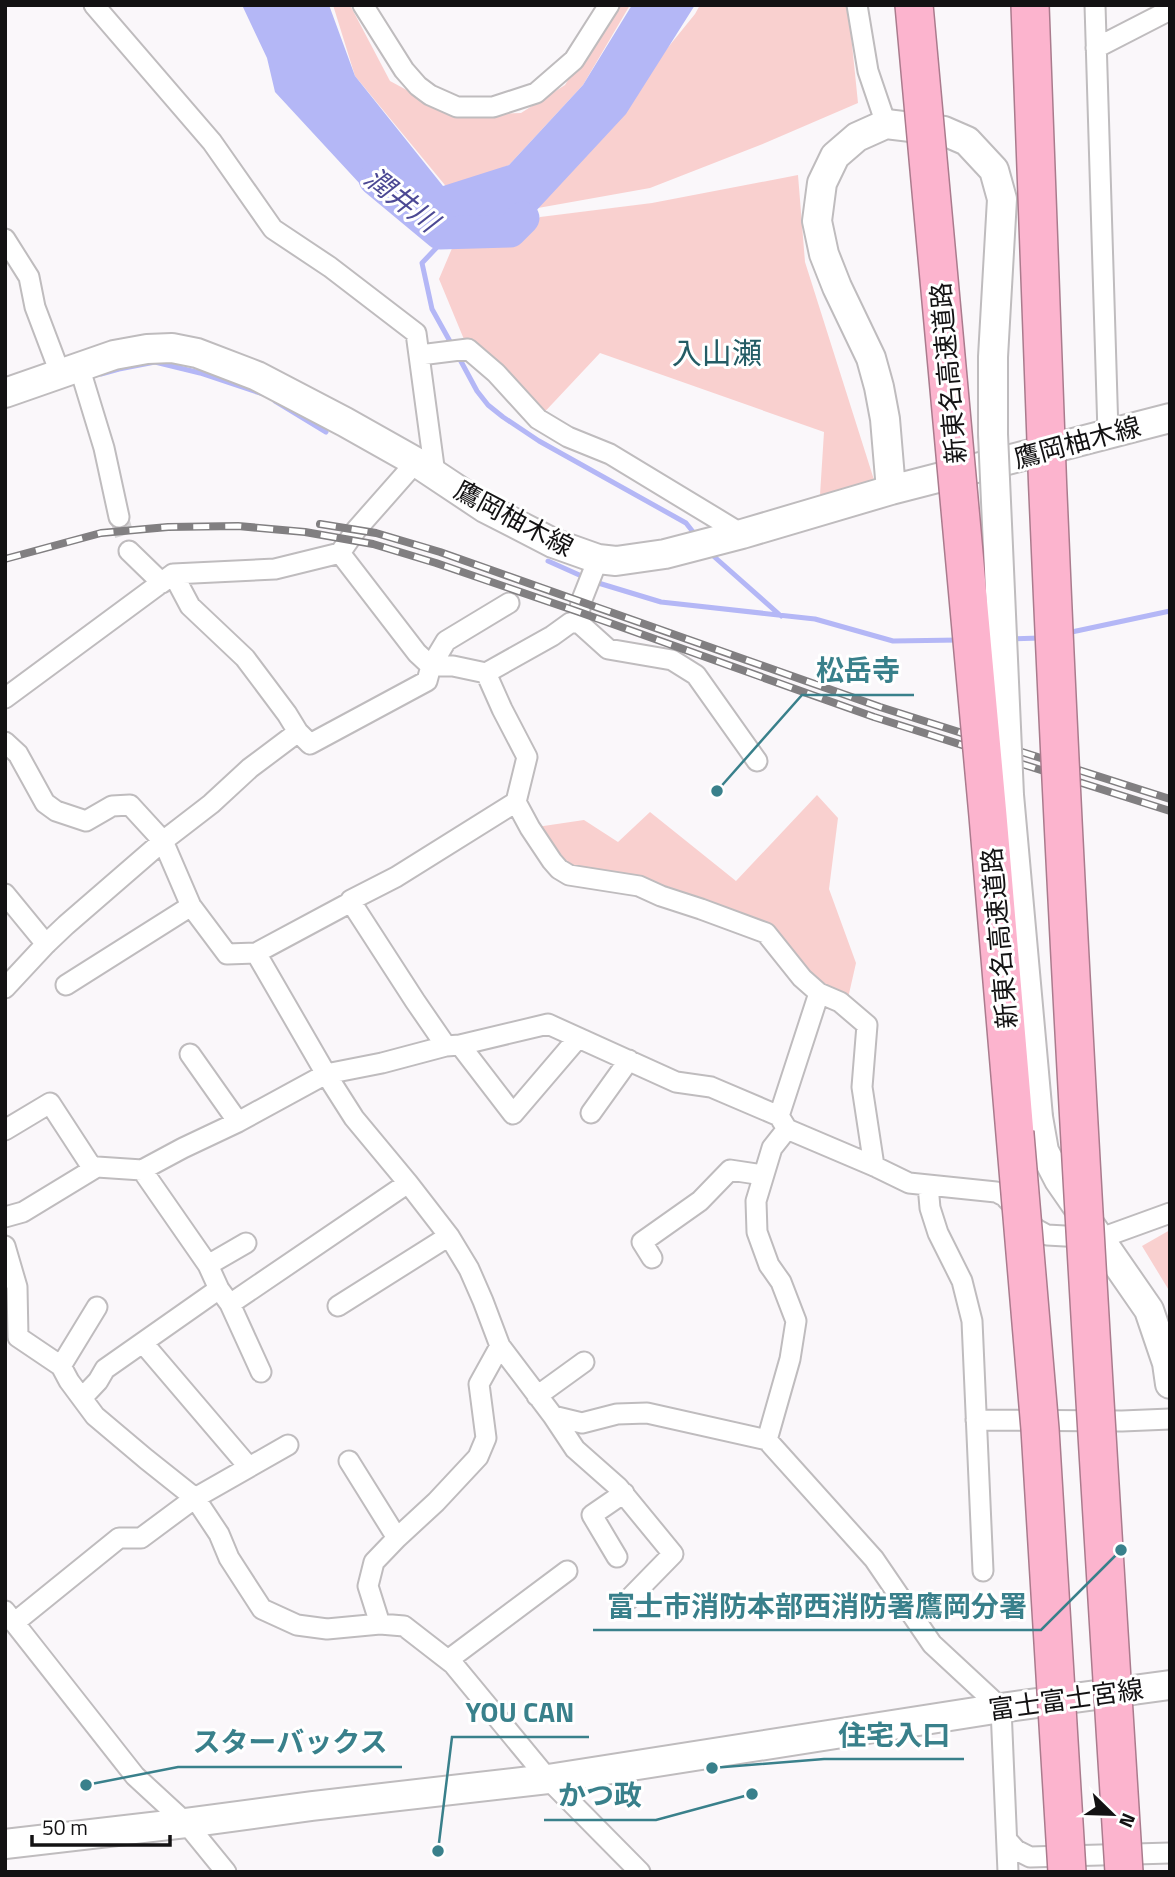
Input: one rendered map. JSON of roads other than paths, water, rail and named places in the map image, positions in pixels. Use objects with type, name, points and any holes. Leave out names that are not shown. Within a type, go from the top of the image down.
[{"type":"highway","name":"新東名高速道路","points":[[914,5],[988,816],[1037,1401],[1067,1872]]},
{"type":"highway","points":[[1030,5],[1066,894],[1124,1872]]},
{"type":"main road","points":[[891,491],[885,419],[871,358],[837,287],[824,254],[817,221],[822,183],[835,156],[857,137],[886,124],[944,131],[967,141],[994,170],[1002,199],[993,357],[993,434],[1009,795],[1038,1117],[1044,1151],[1059,1180],[1150,1310],[1167,1363],[1170,1384]]},
{"type":"main road","name":"鷹岡柚木線","points":[[5,393],[77,375],[114,355],[147,348],[172,348],[197,353],[257,376],[345,422],[425,468],[485,508],[553,543],[598,559],[616,561],[665,554],[1170,418]]},
{"type":"main road","name":"富士富士宮線","points":[[5,1844],[548,1779],[1001,1708],[1170,1685]]},
{"type":"street","points":[[5,698],[167,578],[275,569],[340,553],[356,530],[425,468],[420,355],[416,333],[330,267],[273,229],[212,142],[94,5]]},
{"type":"street","points":[[363,5],[404,70],[418,86],[430,96],[457,107],[493,107],[536,93],[574,60],[609,5]]},
{"type":"street","points":[[856,5],[868,71],[886,124]]},
{"type":"street","points":[[1095,5],[1108,433]]},
{"type":"street","points":[[1096,48],[1170,10]]},
{"type":"street","points":[[5,239],[29,276],[35,307],[77,375],[104,448],[119,517]]},
{"type":"street","points":[[420,355],[468,349],[496,373],[538,419],[569,437],[610,454],[742,534]]},
{"type":"street","points":[[129,551],[167,578],[190,606],[245,658],[298,732],[310,744],[427,681],[431,666],[446,641],[509,603]]},
{"type":"street","points":[[340,553],[417,653],[431,666],[453,666],[486,673],[570,623],[578,622],[608,649],[672,660],[696,675],[757,761]]},
{"type":"street","points":[[578,622],[581,602],[598,559]]},
{"type":"street","points":[[486,673],[527,757],[516,802],[530,828],[559,869],[569,875],[639,886],[766,933],[802,978],[819,993],[840,1002],[867,1024],[862,1087],[874,1166]]},
{"type":"street","points":[[5,988],[46,944],[163,841],[211,804],[250,768],[298,732]]},
{"type":"street","points":[[5,742],[18,754],[46,803],[56,811],[86,821],[113,806],[130,805],[163,841],[191,906],[227,954],[256,953],[396,877],[516,802]]},
{"type":"street","points":[[5,894],[46,944]]},
{"type":"street","points":[[351,902],[415,1001],[513,1114],[578,1038]]},
{"type":"street","points":[[66,985],[191,906]]},
{"type":"street","points":[[256,953],[354,1118],[449,1236],[469,1269],[500,1346],[575,1449],[624,1493],[673,1554],[629,1599]]},
{"type":"street","points":[[767,1440],[790,1359],[796,1321],[781,1282],[769,1265],[757,1232],[755,1201],[772,1147],[783,1123],[819,993]]},
{"type":"street","points":[[5,1217],[23,1212],[97,1167],[142,1170],[326,1074],[548,1024],[676,1082],[711,1087],[909,1183],[996,1192],[1004,1196],[1036,1229],[1047,1235],[1101,1238],[1170,1213]]},
{"type":"street","points":[[190,1054],[238,1122]]},
{"type":"street","points":[[591,1114],[629,1060]]},
{"type":"street","points":[[5,1130],[50,1103],[93,1169]]},
{"type":"street","points":[[142,1170],[208,1265],[261,1372]]},
{"type":"street","points":[[652,1258],[642,1242],[700,1201],[730,1170],[762,1175]]},
{"type":"street","points":[[82,1398],[105,1369],[144,1343],[408,1183]]},
{"type":"street","points":[[928,1185],[930,1208],[937,1233],[961,1281],[972,1321],[983,1571]]},
{"type":"street","points":[[338,1306],[449,1236]]},
{"type":"street","points":[[208,1265],[246,1243]]},
{"type":"street","points":[[5,1246],[18,1287],[12,1342],[61,1366],[95,1416],[195,1498],[262,1609],[297,1625],[327,1629],[380,1624],[404,1626],[453,1664],[548,1779],[640,1872]]},
{"type":"street","points":[[61,1366],[97,1307]]},
{"type":"street","points":[[144,1343],[248,1466]]},
{"type":"street","points":[[380,1624],[368,1586],[374,1562],[478,1457],[486,1438],[479,1384],[500,1346]]},
{"type":"street","points":[[537,1396],[584,1362]]},
{"type":"street","points":[[553,1416],[582,1423],[617,1414],[647,1413],[767,1440],[874,1559],[932,1644],[1001,1708],[1008,1872]]},
{"type":"street","points":[[976,1420],[1170,1419]]},
{"type":"street","points":[[226,1872],[186,1823],[135,1776],[10,1617],[119,1538],[141,1538],[195,1498],[288,1445]]},
{"type":"street","points":[[349,1461],[397,1538]]},
{"type":"street","points":[[617,1557],[592,1515],[624,1493]]},
{"type":"street","points":[[448,1660],[567,1571]]},
{"type":"street","points":[[1007,1840],[1016,1850],[1030,1857],[1170,1853]]},
{"type":"water","points":[[242,5],[329,5],[355,76],[443,186],[509,165],[583,85],[632,5],[695,5],[626,114],[509,240],[373,198],[275,92],[267,58]]},
{"type":"waterway","name":"潤井川","points":[[375,179],[440,233],[510,231],[523,218]]},
{"type":"waterway","points":[[440,233],[440,244],[422,263],[432,309],[452,345]]},
{"type":"waterway","points":[[457,354],[477,391],[488,405],[503,417],[539,441],[686,523],[697,537]]},
{"type":"waterway","points":[[101,374],[155,362],[200,373],[263,394]]},
{"type":"waterway","points":[[275,401],[326,432]]},
{"type":"waterway","points":[[710,553],[781,616]]},
{"type":"waterway","points":[[548,561],[586,578]]},
{"type":"waterway","points":[[595,582],[661,602],[815,619],[893,641],[959,640]]},
{"type":"waterway","points":[[1067,633],[1170,611]]},
{"type":"waterway","points":[[1011,639],[1040,638]]},
{"type":"tunnel","points":[[119,517],[129,551]]},
{"type":"railway","points":[[320,524],[376,533],[440,552],[880,707],[1170,799]]},
{"type":"railway","points":[[5,559],[101,533],[168,527],[238,526],[305,532],[373,544],[579,612],[874,717],[1170,811]]},
{"type":"place","name":"松岳寺","points":[[717,791]]},
{"type":"place","name":"富士市消防本部西消防署鷹岡分署","points":[[1121,1550]]},
{"type":"place","name":"住宅入口","points":[[712,1768]]},
{"type":"place","name":"スターバックス","points":[[86,1785]]},
{"type":"place","name":"かつ政","points":[[752,1794]]},
{"type":"place","name":"YOU CAN","points":[[438,1851]]},
{"type":"district","name":"入山瀬","points":[[717,353]]}]
